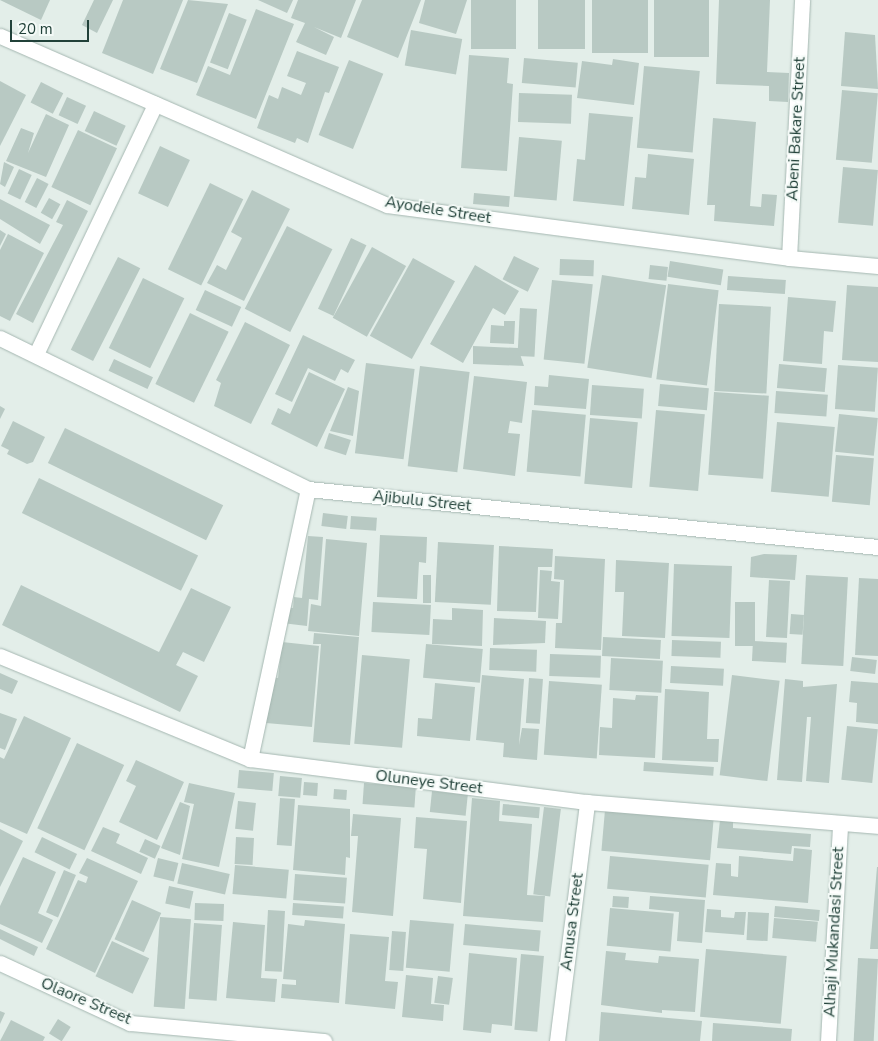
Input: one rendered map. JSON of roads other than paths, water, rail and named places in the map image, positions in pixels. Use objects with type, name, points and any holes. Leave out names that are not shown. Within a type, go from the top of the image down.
[{"type":"street","name":"Abeni Bakare Street","points":[[789,258],[802,0]]},
{"type":"street","name":"Ayodele Street","points":[[0,36],[387,205],[789,258],[878,266]]},
{"type":"street","points":[[36,354],[155,104]]},
{"type":"street","name":"Ajibulu Street","points":[[0,338],[308,489],[878,547]]},
{"type":"street","points":[[250,759],[308,489]]},
{"type":"street","name":"Oluneye Street","points":[[0,656],[250,759],[587,802],[878,826]]},
{"type":"street","name":"Amusa Street","points":[[556,1041],[587,802]]},
{"type":"street","name":"Alhaji Mukandasi Street","points":[[828,1041],[840,823]]},
{"type":"street","name":"Olaore Street","points":[[0,963],[130,1023],[324,1041]]}]
